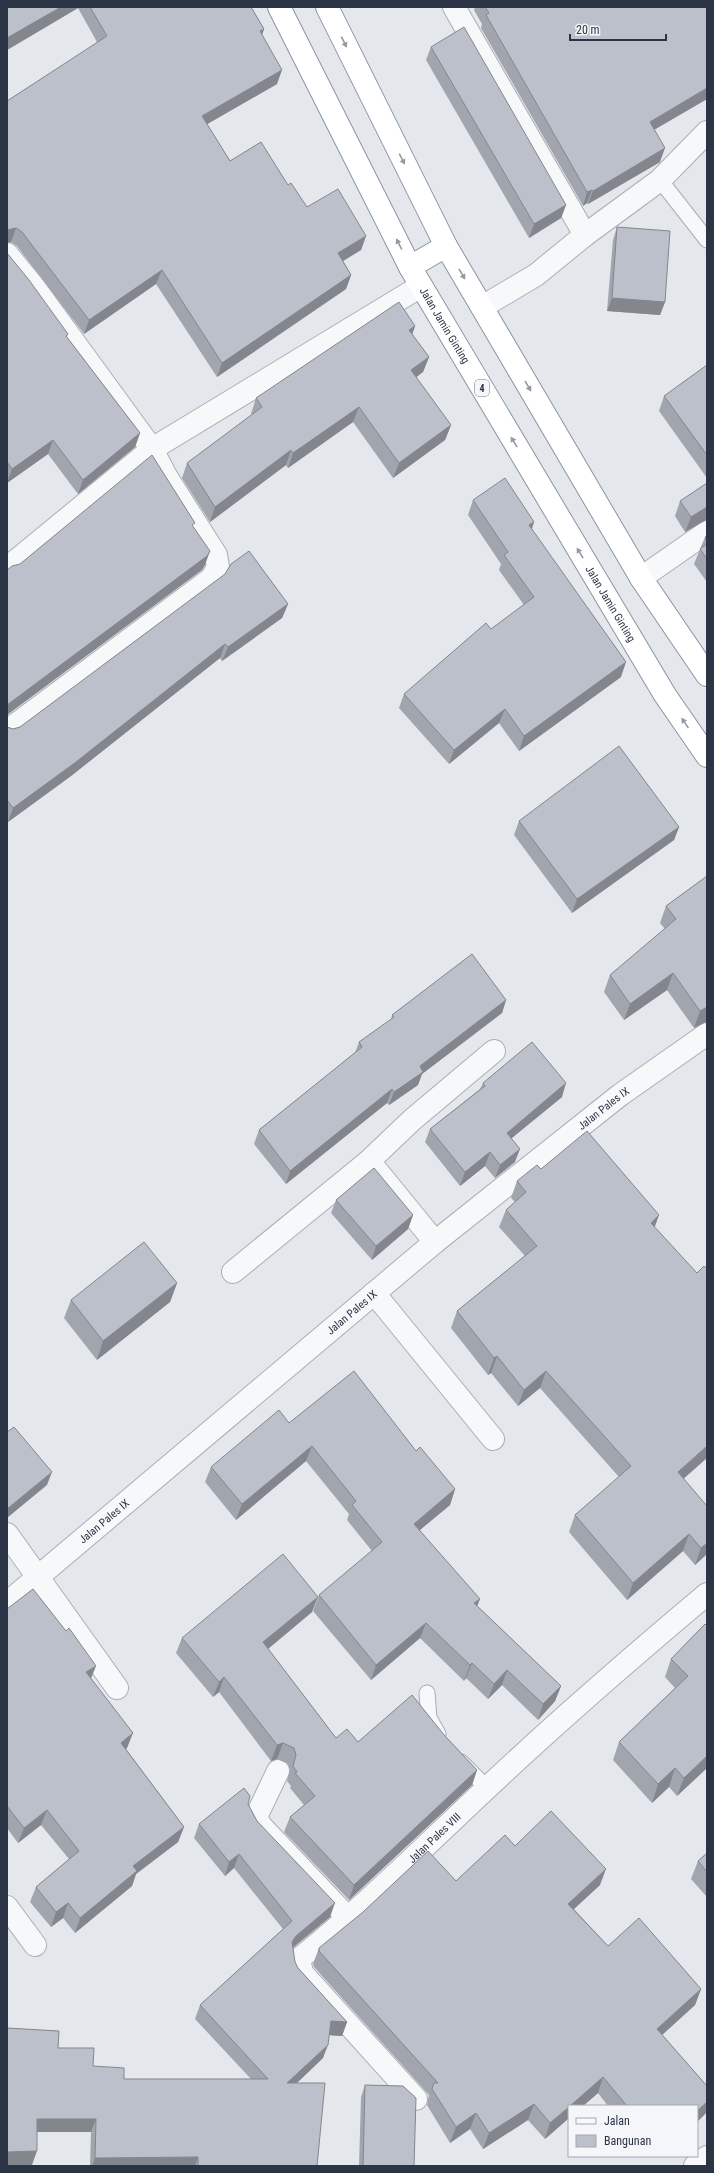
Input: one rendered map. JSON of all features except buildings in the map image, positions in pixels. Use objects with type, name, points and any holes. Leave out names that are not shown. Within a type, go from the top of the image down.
[{"type":"highway","name":"Jalan Jamin Ginting","points":[[278,7],[410,267],[661,688],[707,756]]},
{"type":"highway","points":[[327,7],[446,246],[641,578],[707,675]]},
{"type":"highway","points":[[410,267],[446,246]]},
{"type":"street","points":[[454,7],[585,235]]},
{"type":"street","points":[[482,307],[536,275],[585,235],[660,180],[707,132]]},
{"type":"street","points":[[7,254],[34,287],[152,449],[166,476],[216,555],[218,567],[216,574],[7,730]]},
{"type":"street","points":[[7,568],[152,449],[422,286]]},
{"type":"street","points":[[641,578],[707,532]]},
{"type":"street","name":"Jalan Pales IX","points":[[7,1603],[435,1242],[620,1094],[707,1034]]},
{"type":"street","points":[[233,1272],[370,1161],[412,1120],[494,1051]]},
{"type":"street","points":[[370,1161],[435,1242]]},
{"type":"street","points":[[374,1293],[493,1439]]},
{"type":"street","points":[[7,1534],[117,1688]]},
{"type":"street","name":"Jalan Pales VIII","points":[[416,2099],[302,1973],[299,1960],[349,1919],[487,1788],[604,1681],[707,1594]]},
{"type":"street","points":[[278,1771],[256,1817],[261,1826],[349,1919]]},
{"type":"street","points":[[7,1907],[35,1945]]},
{"type":"street","points":[[695,2166],[707,2157]]},
{"type":"lane","points":[[660,180],[707,240]]},
{"type":"lane","points":[[427,1693],[429,1718],[450,1750],[487,1788]]}]
